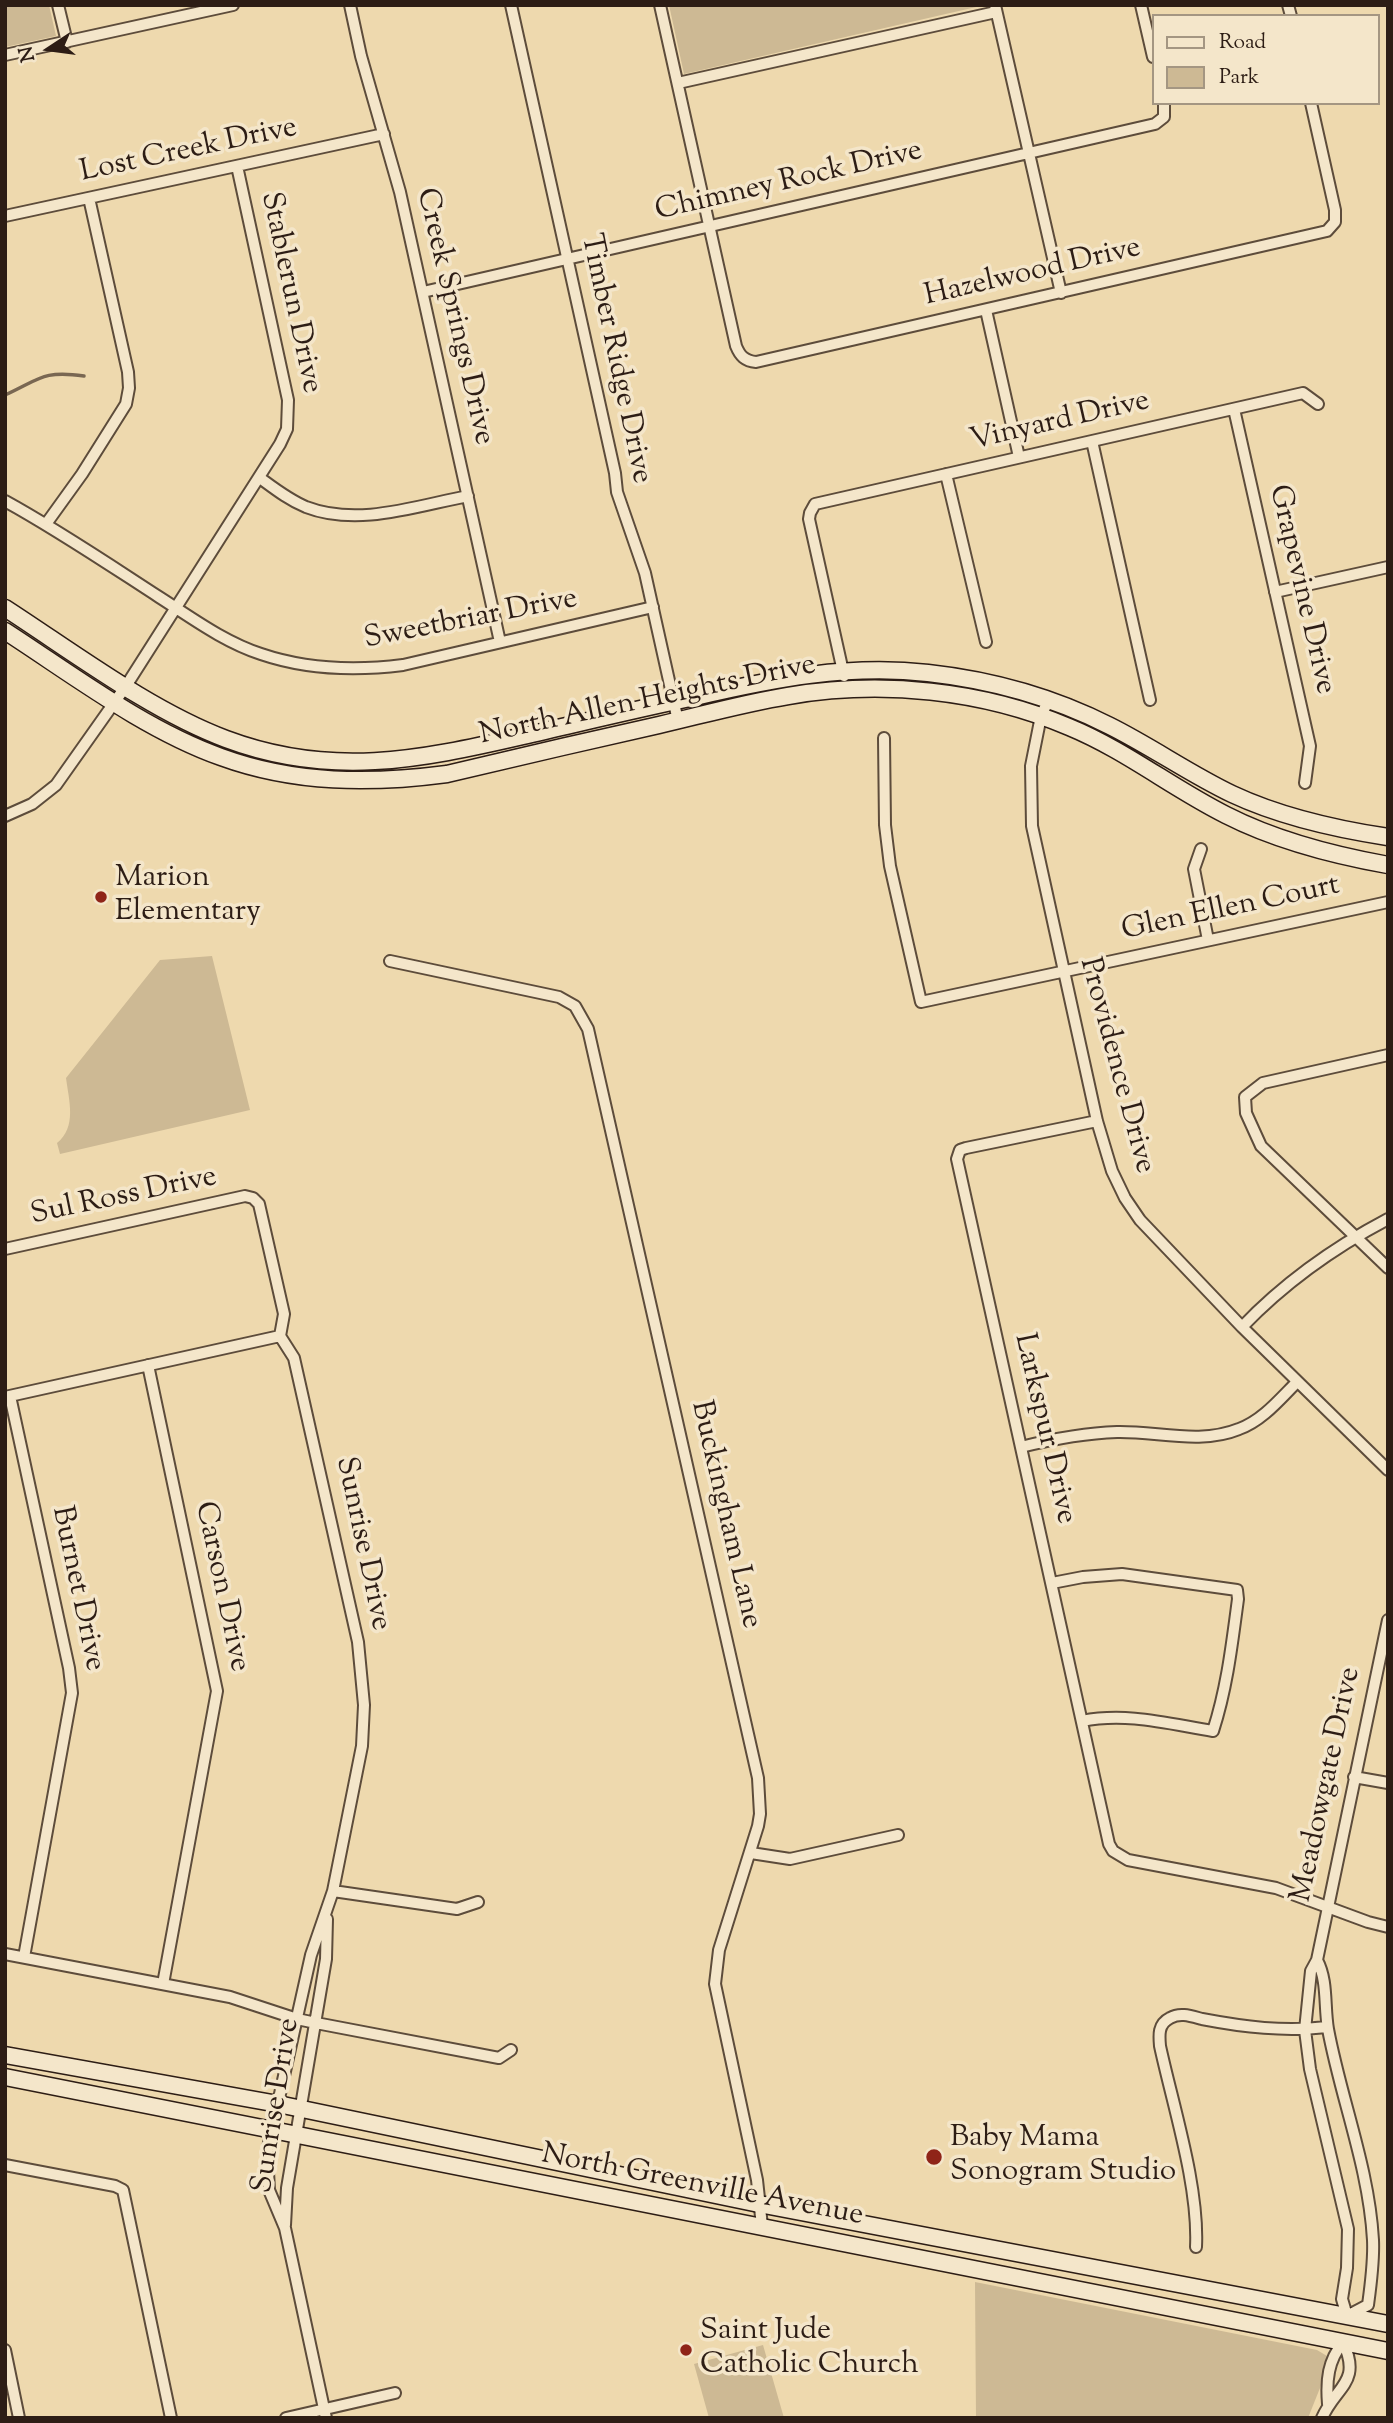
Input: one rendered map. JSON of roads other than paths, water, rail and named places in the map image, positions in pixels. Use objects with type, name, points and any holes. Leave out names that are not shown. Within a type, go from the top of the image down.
[{"type":"main road","name":"North Allen Heights Drive","points":[[5,608],[159,707],[227,740],[316,761],[358,764],[446,754],[780,678],[843,670],[883,670],[961,677],[1049,699],[1109,725],[1235,795],[1283,814],[1388,837]]},
{"type":"main road","name":"North Allen Heights Drive","points":[[5,631],[115,702],[184,742],[222,758],[292,775],[361,782],[447,774],[788,696],[847,689],[907,690],[958,696],[1041,716],[1099,740],[1216,810],[1278,837],[1337,856],[1388,865]]},
{"type":"main road","name":"North Greenville Avenue","points":[[5,2055],[278,2104],[479,2148],[759,2204],[1388,2324]]},
{"type":"main road","name":"North Greenville Avenue","points":[[5,2077],[273,2127],[476,2171],[1388,2351]]},
{"type":"main road","points":[[476,2171],[479,2148]]},
{"type":"main road","points":[[1343,2343],[1347,2316]]},
{"type":"street","points":[[58,5],[66,41]]},
{"type":"street","points":[[5,55],[204,8],[233,5]]},
{"type":"street","name":"Creek Springs Drive","points":[[350,5],[361,56],[400,192],[500,642]]},
{"type":"street","name":"Timber Ridge Drive","points":[[511,5],[617,492],[645,573],[678,721]]},
{"type":"street","points":[[660,5],[709,226]]},
{"type":"street","points":[[1141,5],[1152,53]]},
{"type":"street","points":[[678,83],[996,9],[1060,293]]},
{"type":"street","name":"Chimney Rock Drive","points":[[423,292],[1155,124],[1164,117],[1164,105]]},
{"type":"street","name":"Hazelwood Drive","points":[[709,226],[736,346],[743,358],[756,362],[1321,233],[1333,225],[1335,210],[1311,105]]},
{"type":"street","name":"Lost Creek Drive","points":[[5,216],[384,134]]},
{"type":"street","name":"Stablerun Drive","points":[[5,816],[32,804],[57,785],[126,686],[260,478],[286,429],[288,400],[237,166]]},
{"type":"street","points":[[46,524],[118,417],[129,388],[128,372],[89,198]]},
{"type":"street","points":[[986,310],[1019,457]]},
{"type":"street","name":"Vinyard Drive","points":[[843,670],[809,519],[812,508],[820,502],[1303,393],[1318,404]]},
{"type":"street","name":"Grapevine Drive","points":[[1234,409],[1310,746],[1305,783]]},
{"type":"street","points":[[1092,441],[1150,700]]},
{"type":"street","points":[[946,474],[986,642]]},
{"type":"street","points":[[260,478],[308,508],[348,516],[377,514],[468,496]]},
{"type":"street","name":"Sweetbriar Drive","points":[[5,501],[46,524],[225,639],[261,654],[301,665],[336,669],[403,665],[653,607]]},
{"type":"street","points":[[1275,592],[1388,567]]},
{"type":"street","points":[[843,670],[847,689]]},
{"type":"street","name":"Providence Drive","points":[[1049,699],[1041,716],[1031,766],[1030,802],[1037,851],[1097,1121],[1112,1171],[1125,1198],[1140,1220],[1297,1382],[1388,1470]]},
{"type":"street","name":"Glen Ellen Court","points":[[884,738],[885,825],[890,866],[921,1002],[1388,902]]},
{"type":"street","points":[[1201,849],[1194,869],[1209,940]]},
{"type":"street","name":"Buckingham Lane","points":[[390,961],[559,997],[575,1006],[588,1029],[756,1768],[760,1814],[751,1853],[719,1950],[715,1984],[757,2180],[762,2226]]},
{"type":"street","points":[[1388,1055],[1263,1083],[1245,1097],[1246,1112],[1261,1146],[1388,1268]]},
{"type":"street","name":"Larkspur Drive","points":[[1097,1121],[966,1148],[960,1150],[957,1159],[1109,1844],[1116,1853],[1128,1860],[1276,1888],[1328,1907]]},
{"type":"street","name":"Sul Ross Drive","points":[[5,1249],[245,1196],[253,1198]]},
{"type":"street","name":"Sunrise Drive","points":[[253,1198],[259,1204],[284,1314],[280,1336],[294,1358],[358,1642],[362,1671],[362,1745],[333,1891],[311,1955],[267,2151],[269,2190],[285,2228],[325,2413]]},
{"type":"street","points":[[1242,1326],[1297,1276],[1388,1219]]},
{"type":"street","points":[[7,1396],[280,1336]]},
{"type":"street","name":"Carson Drive","points":[[148,1365],[217,1690],[163,1984]]},
{"type":"street","points":[[1021,1447],[1097,1433],[1199,1438],[1228,1433],[1248,1425],[1272,1407],[1297,1382]]},
{"type":"street","name":"Burnet Drive","points":[[7,1396],[66,1655],[72,1693],[24,1957]]},
{"type":"street","points":[[1052,1583],[1122,1574],[1237,1590],[1230,1661],[1222,1704],[1213,1731],[1142,1718],[1102,1717],[1082,1721]]},
{"type":"street","name":"Meadowgate Drive","points":[[1317,1960],[1323,1972],[1327,2027],[1367,2190],[1373,2240],[1368,2305],[1347,2316],[1342,2299],[1347,2268],[1348,2230],[1310,2069],[1305,2030],[1311,1971],[1317,1960],[1388,1620]]},
{"type":"street","points":[[1354,1777],[1388,1783]]},
{"type":"street","points":[[751,1853],[790,1859],[898,1835]]},
{"type":"street","points":[[333,1891],[457,1909],[478,1902]]},
{"type":"street","points":[[1328,1907],[1388,1927]]},
{"type":"street","name":"Sunrise Drive","points":[[285,2228],[287,2188],[326,1959],[327,1909]]},
{"type":"street","points":[[5,1954],[236,1998],[297,2019],[499,2058],[511,2050]]},
{"type":"street","points":[[1196,2247],[1197,2229],[1192,2191],[1160,2046],[1159,2031],[1162,2024],[1168,2019],[1183,2015],[1265,2029],[1305,2030],[1327,2027]]},
{"type":"street","points":[[5,2165],[115,2186],[123,2190],[171,2418]]},
{"type":"street","points":[[1322,2418],[1328,2403],[1345,2388],[1351,2359],[1343,2343],[1332,2355],[1326,2384],[1328,2403]]},
{"type":"street","points":[[5,2350],[19,2418]]},
{"type":"street","points":[[286,2418],[325,2413],[395,2393]]},
{"type":"waterway","points":[[5,395],[50,375],[84,376]]},
{"type":"place","name":"Marion Elementary","points":[[101,897]]},
{"type":"place","name":"Baby Mama Sonogram Studio","points":[[934,2157]]},
{"type":"place","name":"Saint Jude Catholic Church","points":[[686,2350]]}]
